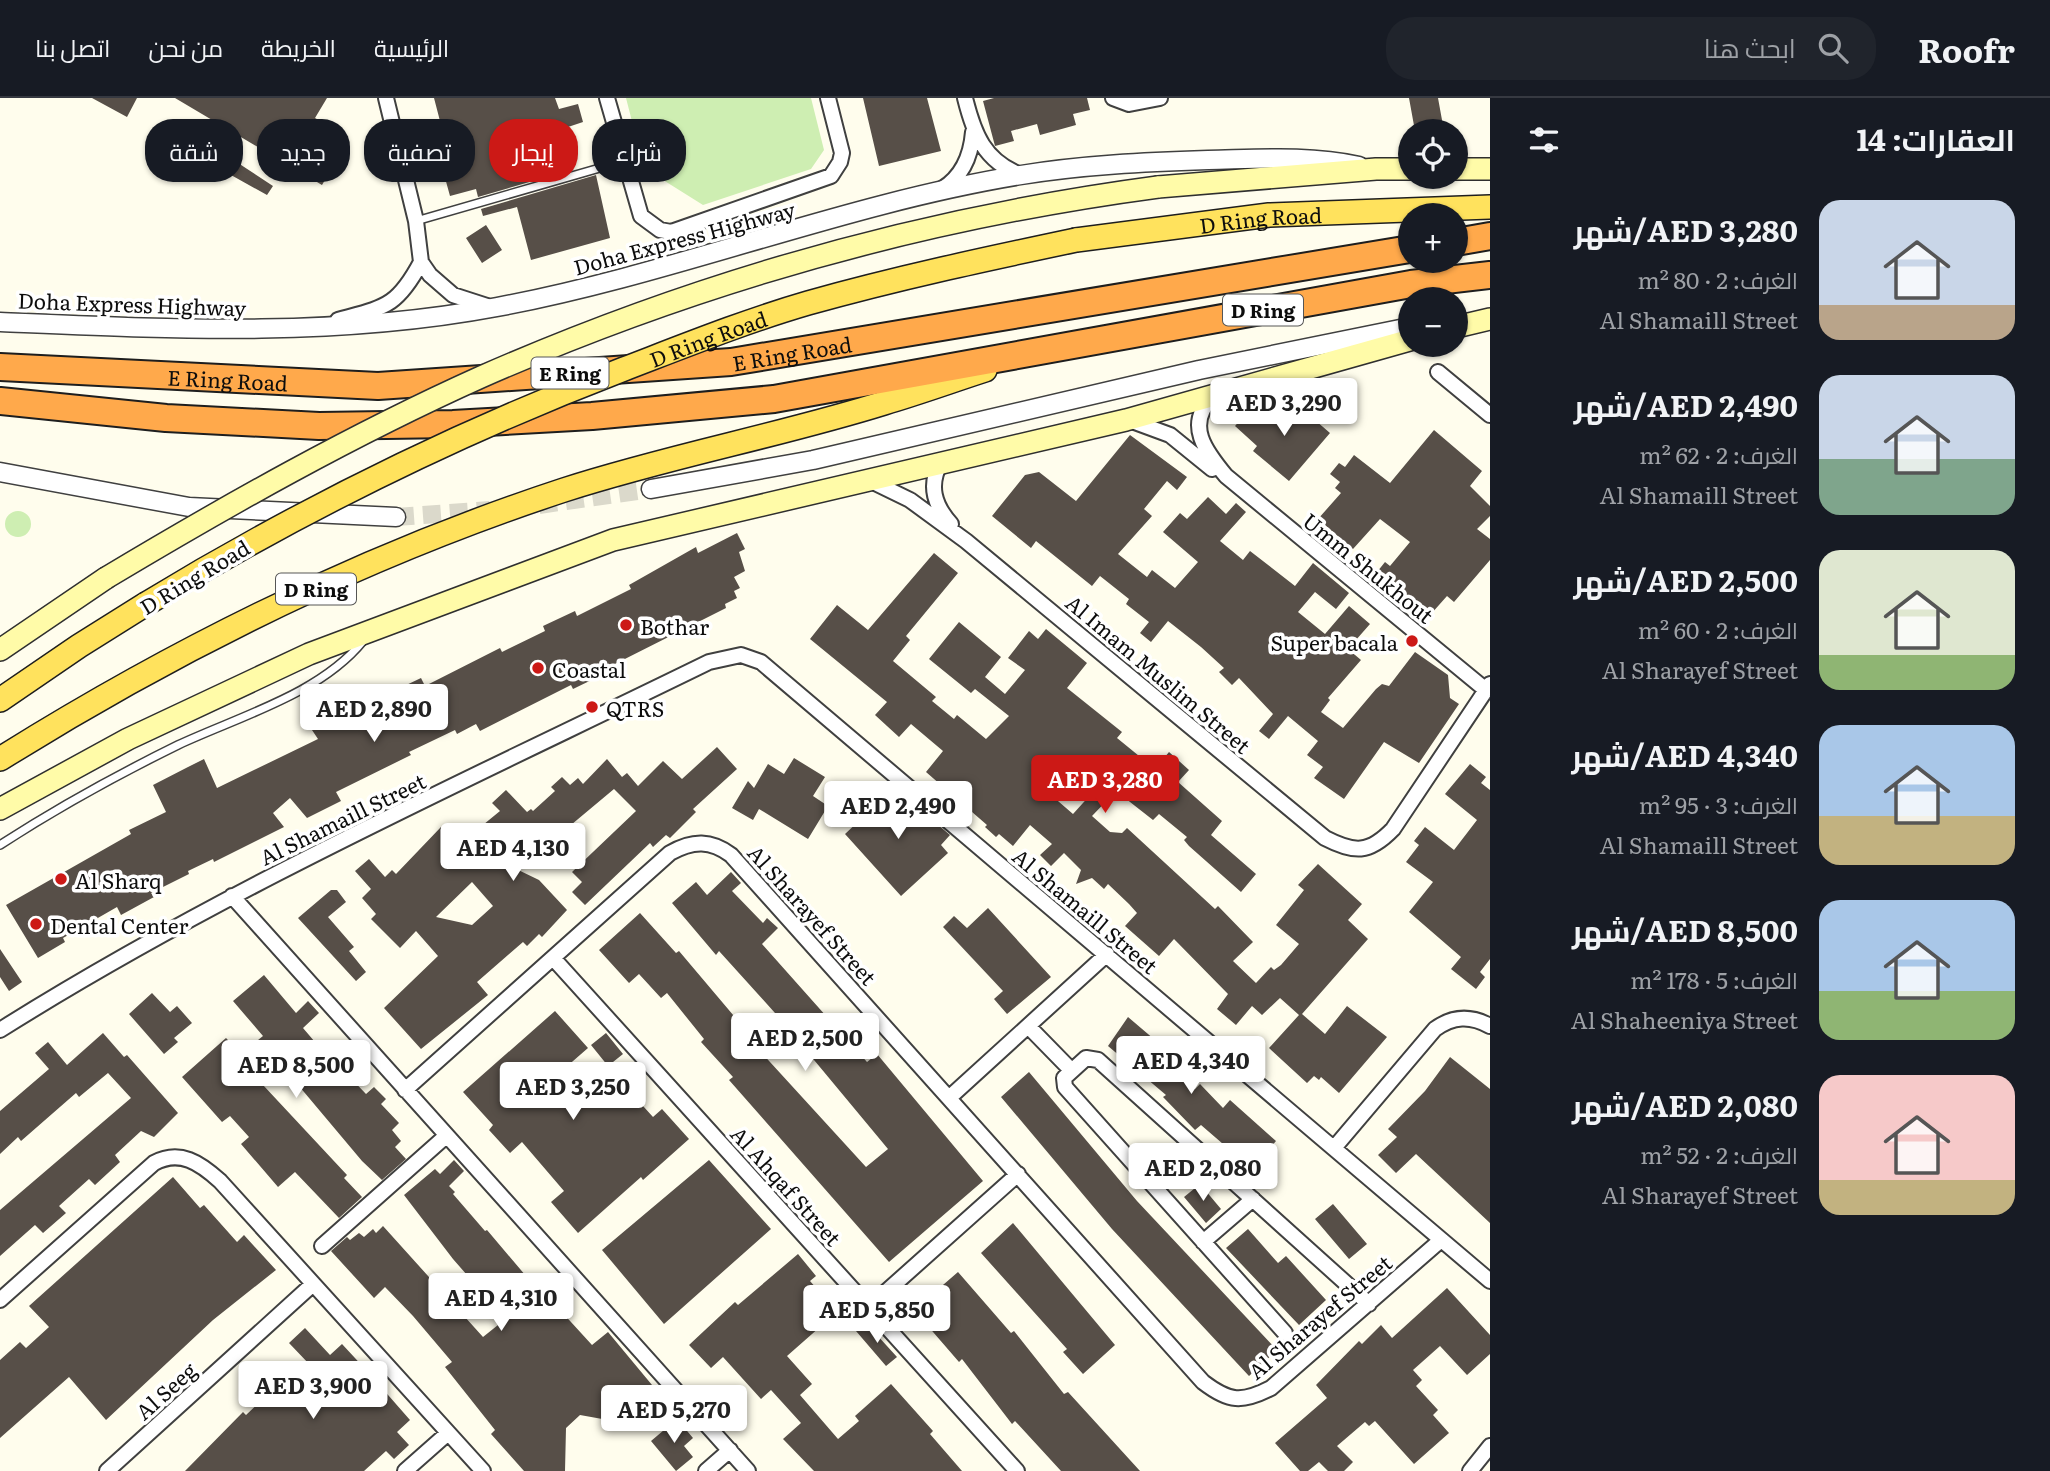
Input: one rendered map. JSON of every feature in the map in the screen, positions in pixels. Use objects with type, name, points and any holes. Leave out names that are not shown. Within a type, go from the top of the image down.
[{"type":"highway","points":[[1468,240],[1490,236]]},
{"type":"highway","name":"E Ring Road","points":[[0,366],[378,386],[731,362],[1398,251]]},
{"type":"highway","name":"D Ring","points":[[1038,352],[1412,284],[1490,275]]},
{"type":"highway","name":"E Ring Road","points":[[0,401],[166,418],[319,426],[453,424],[592,416],[774,399],[1038,352]]},
{"type":"main road","name":"D Ring Road","points":[[0,650],[106,578],[261,488],[375,428],[482,377],[667,304],[836,251],[975,217],[1066,200],[1158,187],[1398,169]]},
{"type":"main road","points":[[1468,169],[1490,169]]},
{"type":"main road","name":"D Ring Road","points":[[0,700],[146,604],[237,549],[418,455],[561,393],[806,304],[952,266],[1076,240],[1269,215],[1490,207]]},
{"type":"main road","name":"D Ring","points":[[0,809],[128,739],[309,654],[613,540],[1126,420],[1398,343]]},
{"type":"main road","name":"D Ring","points":[[0,759],[100,699],[246,622],[373,562],[454,528],[652,463],[882,404],[1038,352]]},
{"type":"street","points":[[386,98],[416,221],[421,262],[430,275],[453,295],[474,304],[497,307]]},
{"type":"street","points":[[607,98],[613,119]]},
{"type":"street","points":[[630,182],[641,216],[660,230],[683,229],[831,176],[841,162],[842,153],[828,98]]},
{"type":"street","points":[[965,98],[979,144],[997,163],[1021,175]]},
{"type":"street","points":[[1113,98],[1129,104],[1160,98]]},
{"type":"street","points":[[934,194],[956,179],[963,169],[974,132]]},
{"type":"street","name":"Doha Express Highway","points":[[0,322],[202,331],[303,330],[376,324],[497,307],[685,263],[934,194],[1021,175],[1177,161],[1301,158],[1376,169]]},
{"type":"street","points":[[303,330],[377,310],[397,299],[407,289],[421,262]]},
{"type":"street","points":[[651,489],[813,460],[1199,370],[1398,329]]},
{"type":"street","points":[[1438,372],[1490,415]]},
{"type":"street","name":"Umm Shukhout","points":[[1216,394],[1200,417],[1199,436],[1207,452],[1226,475],[1488,687]]},
{"type":"street","name":"Umm Shukhout","points":[[1126,420],[1170,435],[1210,468],[1226,475]]},
{"type":"street","points":[[941,462],[934,482],[935,499],[943,514],[966,541]]},
{"type":"street","points":[[0,472],[189,507],[396,517]]},
{"type":"street","points":[[870,481],[910,500],[966,541],[1325,838],[1343,847],[1363,849],[1378,845],[1393,829],[1488,687]]},
{"type":"street","name":"Al Shamaill Street","points":[[0,1030],[94,972],[232,896],[709,662],[741,655],[761,662],[1490,1281]]},
{"type":"street","name":"Al Sharayef Street","points":[[405,1090],[670,853],[695,842],[721,847],[732,855],[1203,1382],[1232,1399],[1251,1398],[1271,1388],[1441,1240]]},
{"type":"street","points":[[232,896],[748,1471]]},
{"type":"street","points":[[950,1097],[1107,954]]},
{"type":"street","name":"Al Ahqaf Street","points":[[553,958],[1017,1471]]},
{"type":"street","points":[[1334,1148],[1441,1025],[1462,1017],[1490,1026]]},
{"type":"street","points":[[1028,1026],[1072,1070]]},
{"type":"street","points":[[1285,1333],[1065,1087],[1064,1078],[1086,1058],[1098,1060],[1369,1304]]},
{"type":"street","points":[[322,1246],[446,1136]]},
{"type":"street","points":[[0,1300],[138,1176],[166,1157],[182,1157],[202,1164],[483,1471]]},
{"type":"street","points":[[869,1307],[1018,1174]]},
{"type":"street","points":[[1203,1242],[1253,1199]]},
{"type":"street","name":"Al Seeg","points":[[107,1471],[313,1284]]},
{"type":"street","points":[[405,1471],[448,1433]]},
{"type":"street","points":[[1470,1471],[1490,1446]]},
{"type":"street","points":[[706,1471],[730,1450]]},
{"type":"lane","points":[[416,221],[592,170]]},
{"type":"lane","points":[[0,845],[159,755],[315,685],[347,661],[373,629]]},
{"type":"green space","points":[[626,98],[811,98],[824,150],[811,169],[703,205],[666,182],[686,182],[686,119],[631,119]]},
{"type":"green space","points":[[18,511],[27,515],[31,524],[27,533],[18,537],[9,533],[5,524],[9,515]]},
{"type":"building","points":[[92,98],[137,98],[127,117]]},
{"type":"building","points":[[175,98],[327,98],[317,119],[257,119],[257,147],[243,138],[243,119],[210,119]]},
{"type":"building","points":[[434,98],[555,98],[559,109],[578,104],[583,122],[578,124],[578,119],[489,119],[489,182],[529,182],[478,197],[476,189],[450,196],[446,182],[475,182],[475,119],[439,119]]},
{"type":"building","points":[[863,98],[927,98],[941,151],[879,166]]},
{"type":"building","points":[[994,98],[1087,98],[1090,110],[1073,114],[1076,125],[1040,135],[1037,124],[1011,131],[1014,141],[995,146],[983,101]]},
{"type":"building","points":[[1409,98],[1438,98],[1442,119],[1413,119]]},
{"type":"building","points":[[243,166],[257,175],[257,182],[267,182],[273,186],[267,195],[243,182]]},
{"type":"building","points":[[592,176],[592,182],[598,182],[610,238],[531,260],[517,207],[483,216],[481,209]]},
{"type":"building","points":[[486,225],[502,250],[482,263],[466,238]]},
{"type":"building","points":[[1294,402],[1330,433],[1289,481],[1253,451],[1257,446],[1235,426],[1254,405],[1275,424]]},
{"type":"building","points":[[1434,430],[1482,471],[1470,486],[1490,506],[1490,516],[1477,529],[1490,539],[1490,560],[1454,602],[1447,596],[1431,614],[1377,572],[1385,562],[1390,566],[1410,542],[1380,519],[1353,549],[1318,519],[1341,493],[1335,488],[1340,482],[1330,474],[1339,463],[1345,467],[1354,455],[1390,483]]},
{"type":"building","points":[[1130,435],[1187,477],[1177,490],[1167,481],[1144,509],[1152,516],[1118,554],[1147,577],[1152,570],[1175,588],[1198,562],[1163,532],[1180,513],[1187,519],[1208,497],[1226,514],[1236,503],[1246,512],[1220,541],[1243,560],[1250,551],[1295,586],[1313,563],[1349,593],[1336,609],[1315,592],[1298,612],[1325,634],[1349,606],[1370,624],[1348,649],[1361,660],[1328,698],[1330,700],[1321,712],[1343,728],[1376,689],[1382,684],[1389,686],[1415,652],[1448,675],[1450,698],[1459,704],[1419,763],[1384,742],[1344,799],[1314,778],[1323,767],[1307,755],[1318,741],[1288,716],[1269,739],[1259,731],[1273,714],[1239,678],[1232,685],[1219,672],[1224,668],[1201,647],[1168,621],[1151,642],[1140,633],[1149,622],[1126,604],[1129,599],[1100,576],[1092,586],[1036,541],[1031,548],[992,516],[1025,475],[1039,472],[1076,501]]},
{"type":"building","points":[[737,533],[745,549],[739,552],[745,571],[734,577],[740,588],[734,591],[737,598],[725,604],[726,608],[603,670],[604,674],[573,689],[571,685],[480,731],[476,724],[457,734],[455,730],[409,752],[411,755],[336,792],[341,801],[307,818],[290,798],[273,813],[284,827],[214,862],[213,859],[188,871],[189,874],[151,893],[154,897],[121,915],[117,907],[63,938],[65,942],[38,958],[6,905],[131,834],[129,830],[166,812],[153,785],[188,767],[204,759],[217,788],[318,739],[312,730],[421,678],[425,686],[500,648],[502,652],[545,631],[543,626],[575,611],[577,616],[631,589],[629,585],[696,547],[698,553]]},
{"type":"building","points":[[934,553],[958,573],[906,636],[910,640],[893,661],[936,697],[932,701],[954,719],[957,715],[986,739],[1009,716],[975,689],[971,693],[929,659],[959,622],[1001,657],[985,677],[1005,694],[1025,670],[1008,658],[1029,631],[1038,639],[1046,629],[1087,663],[1067,688],[1122,732],[1117,738],[1155,769],[1169,752],[1189,770],[1178,782],[1222,821],[1211,835],[1256,874],[1241,892],[1189,846],[1184,840],[1187,837],[1159,814],[1153,820],[1116,791],[1092,816],[1110,832],[1122,833],[1127,828],[1215,909],[1218,906],[1253,942],[1233,961],[1256,983],[1271,967],[1274,970],[1281,965],[1299,944],[1276,925],[1304,890],[1298,885],[1318,864],[1362,904],[1348,920],[1368,939],[1302,1014],[1325,1034],[1347,1006],[1387,1037],[1339,1093],[1321,1077],[1319,1080],[1314,1076],[1307,1083],[1269,1048],[1299,1015],[1280,998],[1262,1015],[1252,1006],[1236,1025],[1217,1009],[1228,994],[1174,939],[1159,956],[1125,926],[1137,913],[1108,884],[1104,889],[1092,878],[1076,884],[1081,870],[1064,853],[1051,866],[1040,855],[1052,844],[1030,825],[1013,846],[999,834],[996,837],[985,827],[987,825],[926,772],[943,751],[911,724],[899,737],[875,715],[887,702],[810,639],[837,605],[868,630]],"holes":[[[1077,760],[1102,782],[1073,814],[1051,795]]]},
{"type":"building","points":[[717,747],[737,769],[693,809],[696,812],[670,838],[666,835],[653,847],[650,843],[585,905],[572,892],[582,882],[572,872],[636,811],[614,789],[547,845],[537,834],[517,853],[521,856],[510,866],[539,880],[567,910],[542,937],[539,934],[527,946],[523,942],[477,982],[488,995],[421,1049],[384,1008],[438,956],[416,931],[400,948],[371,919],[376,914],[362,898],[371,889],[355,871],[369,859],[385,877],[392,870],[396,874],[441,827],[459,847],[469,829],[478,829],[500,811],[492,803],[506,790],[527,812],[531,809],[533,811],[555,791],[551,787],[562,777],[570,785],[578,778],[583,784],[607,759],[622,777],[627,773],[638,786],[663,761],[682,779]],"holes":[[[472,882],[493,906],[472,925],[436,917]]]},
{"type":"building","points":[[794,758],[825,777],[813,796],[828,806],[808,839],[759,809],[753,820],[732,808],[748,781],[754,788],[768,764],[784,774]]},
{"type":"building","points":[[1470,764],[1486,777],[1481,783],[1490,790],[1490,959],[1480,972],[1485,977],[1476,989],[1451,969],[1461,957],[1409,912],[1433,882],[1406,862],[1419,845],[1414,841],[1425,827],[1454,850],[1477,820],[1445,794]]},
{"type":"building","points":[[881,790],[897,807],[906,798],[950,835],[941,845],[948,853],[901,896],[845,834],[861,819],[856,813]]},
{"type":"building","points":[[731,872],[741,883],[732,891],[763,923],[767,918],[778,928],[762,944],[867,1062],[877,1054],[983,1181],[889,1262],[729,1080],[733,1077],[701,1042],[704,1039],[667,993],[661,998],[639,974],[629,983],[599,950],[640,913],[676,953],[679,951],[750,1035],[748,1038],[866,1167],[888,1149],[775,1013],[719,951],[716,955],[672,903],[696,882],[707,895]]},
{"type":"building","points":[[331,890],[337,890],[346,902],[328,917],[354,947],[349,951],[366,972],[356,981],[298,918]]},
{"type":"building","points":[[988,908],[1051,977],[1007,1014],[994,999],[1003,991],[943,927],[954,916],[967,928]]},
{"type":"building","points":[[0,949],[22,982],[9,991],[0,977]]},
{"type":"building","points":[[264,975],[296,1013],[308,1001],[319,1013],[303,1028],[332,1062],[352,1044],[362,1056],[345,1072],[366,1094],[374,1087],[386,1099],[381,1104],[399,1123],[392,1130],[401,1141],[395,1147],[406,1159],[382,1180],[362,1161],[283,1067],[263,1085],[347,1175],[344,1178],[362,1197],[339,1218],[295,1172],[278,1187],[241,1144],[249,1137],[230,1116],[222,1122],[182,1077],[226,1038],[241,1054],[263,1036],[233,1001]]},
{"type":"building","points":[[152,993],[170,1012],[177,1006],[192,1023],[174,1038],[178,1042],[164,1054],[129,1014]]},
{"type":"building","points":[[555,1011],[588,1048],[565,1068],[589,1095],[613,1073],[653,1117],[662,1109],[689,1139],[578,1233],[551,1202],[564,1191],[522,1142],[510,1153],[489,1130],[493,1125],[463,1092]]},
{"type":"building","points":[[1128,1017],[1175,1057],[1170,1063],[1195,1089],[1200,1084],[1223,1108],[1230,1100],[1276,1141],[1252,1169],[1201,1125],[1195,1130],[1163,1097],[1166,1095],[1108,1046]]},
{"type":"building","points":[[103,1033],[124,1057],[127,1055],[178,1113],[154,1137],[141,1131],[115,1155],[120,1162],[95,1185],[89,1179],[59,1206],[66,1213],[43,1233],[35,1225],[0,1256],[0,1210],[131,1098],[108,1073],[79,1097],[76,1093],[21,1141],[18,1137],[0,1154],[0,1111],[49,1069],[35,1053],[48,1042],[67,1065]]},
{"type":"building","points":[[606,1033],[623,1054],[608,1066],[591,1045]]},
{"type":"building","points":[[1450,1057],[1490,1089],[1490,1223],[1416,1154],[1396,1173],[1378,1155],[1397,1137],[1388,1129],[1425,1091]]},
{"type":"building","points":[[1029,1072],[1137,1201],[1277,1350],[1249,1376],[1112,1229],[1001,1097]]},
{"type":"building","points":[[454,1160],[464,1171],[449,1186],[485,1231],[487,1230],[537,1289],[539,1287],[592,1345],[608,1332],[657,1391],[619,1422],[580,1415],[566,1428],[565,1471],[524,1471],[491,1434],[495,1430],[445,1367],[452,1362],[413,1316],[385,1287],[374,1298],[331,1251],[347,1237],[350,1240],[359,1233],[364,1237],[373,1229],[376,1233],[383,1226],[483,1337],[508,1317],[477,1280],[474,1283],[453,1259],[404,1195],[435,1169],[440,1174]]},
{"type":"building","points":[[709,1160],[771,1229],[664,1324],[602,1250]]},
{"type":"building","points":[[173,1177],[200,1208],[204,1205],[237,1242],[244,1235],[276,1270],[213,1320],[106,1420],[69,1377],[0,1438],[0,1360],[20,1342],[26,1348],[49,1327],[29,1306]]},
{"type":"building","points":[[1200,1184],[1221,1209],[1206,1223],[1184,1197]]},
{"type":"building","points":[[1333,1204],[1367,1244],[1349,1259],[1315,1219]]},
{"type":"building","points":[[1013,1223],[1115,1345],[1083,1374],[1063,1352],[1067,1349],[981,1253]]},
{"type":"building","points":[[1248,1229],[1278,1263],[1286,1256],[1326,1300],[1299,1325],[1226,1248]]},
{"type":"building","points":[[798,1254],[816,1276],[810,1281],[837,1312],[787,1356],[812,1384],[800,1395],[838,1439],[859,1421],[855,1416],[891,1384],[933,1431],[930,1434],[962,1471],[814,1471],[783,1439],[801,1423],[771,1390],[761,1399],[723,1357],[711,1368],[689,1345],[735,1302],[738,1305]]},
{"type":"building","points":[[958,1272],[1011,1333],[1014,1331],[1064,1394],[1068,1392],[1140,1471],[1061,1471],[1015,1421],[1012,1424],[962,1359],[959,1362],[914,1310]]},
{"type":"building","points":[[1447,1288],[1490,1335],[1490,1354],[1467,1375],[1440,1346],[1413,1370],[1422,1380],[1416,1386],[1438,1410],[1433,1415],[1449,1433],[1414,1464],[1375,1421],[1369,1426],[1365,1422],[1337,1446],[1353,1462],[1344,1471],[1328,1471],[1319,1462],[1308,1471],[1300,1471],[1275,1443],[1327,1398],[1316,1385],[1359,1341],[1362,1344],[1381,1325],[1392,1338]]},
{"type":"building","points":[[866,1323],[897,1357],[886,1366],[856,1331]]},
{"type":"building","points":[[305,1328],[330,1355],[342,1344],[367,1371],[410,1420],[397,1432],[409,1445],[394,1459],[386,1451],[364,1471],[185,1471],[243,1412],[246,1415],[270,1392],[272,1394],[310,1365],[289,1343]]},
{"type":"building","points":[[677,1419],[693,1438],[684,1446],[693,1457],[676,1471],[651,1441]]},
{"type":"tunnel","points":[[539,505],[651,489]]},
{"type":"tunnel","points":[[396,517],[490,510]]},
{"type":"place","name":"Bothar","points":[[626,625]]},
{"type":"place","name":"Super bacala","points":[[1412,641]]},
{"type":"place","name":"Coastal","points":[[538,668]]},
{"type":"place","name":"QTRS","points":[[592,707]]},
{"type":"place","name":"Al Sharq","points":[[61,879]]},
{"type":"place","name":"Dental Center","points":[[36,924]]}]
